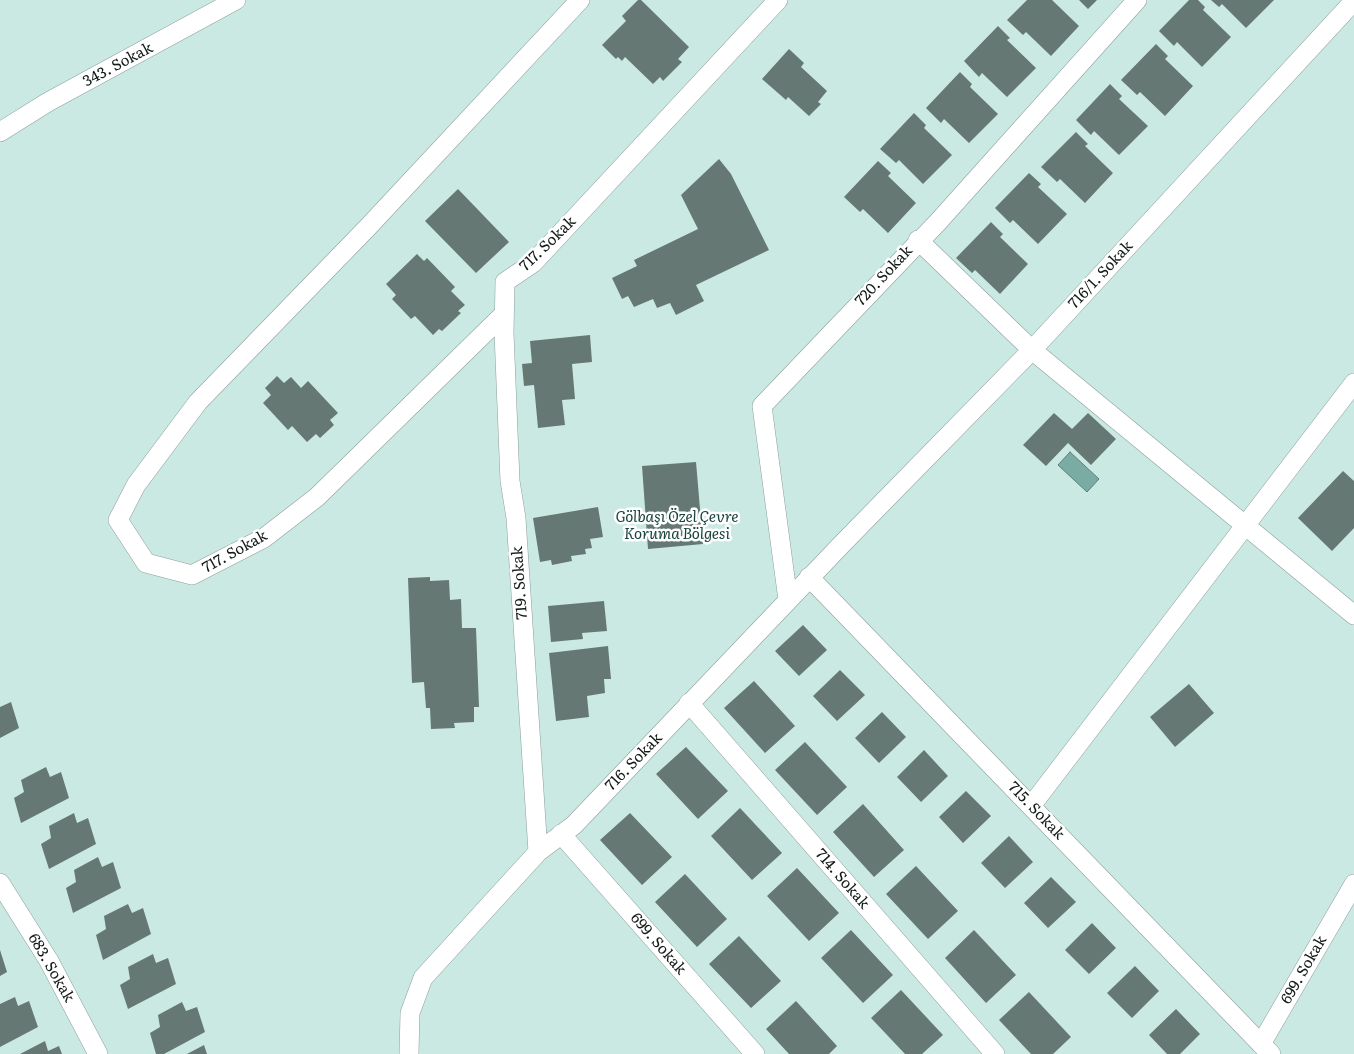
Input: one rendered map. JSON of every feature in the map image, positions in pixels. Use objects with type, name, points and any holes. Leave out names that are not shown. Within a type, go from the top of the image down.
[{"type":"street","name":"343. Sokak","points":[[0,132],[48,102],[236,0]]},
{"type":"street","name":"717. Sokak","points":[[580,0],[368,226],[198,402],[136,485],[118,520],[146,564],[192,576],[264,538],[317,497],[504,314],[505,282],[533,263],[778,0]]},
{"type":"street","name":"720. Sokak","points":[[788,600],[762,406],[918,240],[938,222],[1137,0]]},
{"type":"street","name":"716/1. Sokak","points":[[842,544],[1032,350],[1354,2]]},
{"type":"street","points":[[918,240],[1032,350],[1354,615]]},
{"type":"street","name":"719. Sokak","points":[[504,314],[510,481],[516,518],[538,852]]},
{"type":"street","points":[[1031,806],[1354,383]]},
{"type":"street","name":"716. Sokak","points":[[409,1054],[410,1012],[423,978],[538,852],[574,825],[842,544]]},
{"type":"street","name":"715. Sokak","points":[[810,577],[1266,1049]]},
{"type":"street","name":"714. Sokak","points":[[690,703],[995,1054]]},
{"type":"street","name":"699. Sokak","points":[[561,834],[755,1054]]},
{"type":"street","name":"683. Sokak","points":[[0,884],[49,961],[98,1054]]},
{"type":"street","name":"699. Sokak","points":[[1266,1049],[1354,884]]},
{"type":"green space","name":"Gölbaşı Özel Çevre Koruma Bölgesi","points":[[0,0],[1354,0],[1354,1054],[0,1054]]},
{"type":"water","points":[[1070,452],[1099,479],[1087,492],[1058,465]]},
{"type":"building","points":[[638,0],[641,0],[689,47],[678,59],[682,62],[663,81],[660,77],[653,84],[625,57],[622,61],[618,57],[616,59],[602,45],[626,21],[622,16]]},
{"type":"building","points":[[1027,0],[1052,0],[1079,26],[1051,56],[1026,32],[1023,35],[1007,20]]},
{"type":"building","points":[[1079,0],[1097,0],[1088,9]]},
{"type":"building","points":[[1189,0],[1198,0],[1205,7],[1203,10],[1231,37],[1202,67],[1177,42],[1174,46],[1159,31]]},
{"type":"building","points":[[1211,0],[1274,0],[1246,28],[1222,4],[1219,7]]},
{"type":"building","points":[[998,26],[1010,38],[1007,40],[1036,68],[1007,97],[982,73],[979,77],[964,61]]},
{"type":"building","points":[[1156,44],[1168,56],[1165,59],[1193,86],[1165,116],[1140,92],[1137,95],[1121,80]]},
{"type":"building","points":[[789,49],[804,63],[801,67],[827,91],[818,102],[821,104],[809,116],[788,97],[786,100],[762,79]]},
{"type":"building","points":[[960,72],[972,84],[970,87],[998,114],[969,143],[944,119],[941,123],[926,108]]},
{"type":"building","points":[[1110,84],[1122,96],[1119,99],[1148,126],[1119,155],[1094,131],[1091,135],[1076,120]]},
{"type":"building","points":[[914,113],[926,125],[924,128],[952,155],[923,184],[899,160],[896,163],[880,149]]},
{"type":"building","points":[[1076,132],[1088,144],[1085,146],[1113,173],[1085,203],[1060,179],[1057,182],[1041,167]]},
{"type":"building","points":[[719,159],[731,174],[769,250],[696,285],[704,301],[676,315],[670,303],[657,308],[653,299],[634,307],[628,296],[622,299],[612,278],[637,266],[634,260],[698,229],[681,195]]},
{"type":"building","points":[[878,161],[891,173],[888,176],[916,203],[888,233],[863,209],[860,212],[844,197]]},
{"type":"building","points":[[1029,173],[1041,184],[1038,187],[1067,214],[1038,244],[1013,220],[1010,223],[995,208]]},
{"type":"building","points":[[458,189],[509,242],[476,273],[425,221]]},
{"type":"building","points":[[991,222],[1003,234],[1000,237],[1028,264],[1000,294],[975,270],[972,273],[956,258]]},
{"type":"building","points":[[417,254],[424,261],[427,258],[455,287],[451,291],[465,305],[458,311],[461,313],[442,331],[439,329],[433,335],[415,316],[411,319],[392,299],[396,295],[386,284]]},
{"type":"building","points":[[590,335],[592,362],[572,364],[575,399],[562,400],[565,425],[538,428],[534,385],[524,386],[522,364],[532,363],[530,341]]},
{"type":"building","points":[[277,376],[284,383],[291,377],[301,388],[308,381],[338,413],[330,420],[334,425],[320,438],[316,434],[307,442],[292,426],[288,430],[263,403],[271,395],[265,388]]},
{"type":"building","points":[[1054,413],[1072,429],[1088,413],[1116,439],[1091,465],[1068,443],[1046,466],[1023,445]]},
{"type":"building","points":[[696,462],[703,544],[648,549],[642,466]]},
{"type":"building","points":[[1343,471],[1354,481],[1354,528],[1332,551],[1298,518]]},
{"type":"building","points":[[598,507],[603,537],[590,539],[592,548],[585,549],[586,554],[571,556],[572,561],[552,565],[551,560],[540,562],[533,518]]},
{"type":"building","points":[[430,577],[430,581],[449,580],[450,600],[461,599],[462,628],[476,628],[479,707],[474,707],[474,722],[454,723],[455,728],[431,729],[430,708],[426,708],[424,682],[412,683],[408,578]]},
{"type":"building","points":[[604,601],[607,631],[582,633],[583,639],[551,642],[548,606]]},
{"type":"building","points":[[803,625],[827,650],[799,676],[775,651]]},
{"type":"building","points":[[608,646],[611,679],[604,679],[605,693],[587,696],[589,717],[556,721],[549,653]]},
{"type":"building","points":[[840,670],[865,695],[837,721],[813,696]]},
{"type":"building","points":[[754,681],[795,726],[765,753],[724,708]]},
{"type":"building","points":[[1189,684],[1214,713],[1175,747],[1150,717]]},
{"type":"building","points":[[11,702],[19,728],[0,738],[0,707]]},
{"type":"building","points":[[882,712],[906,737],[879,763],[855,738]]},
{"type":"building","points":[[805,742],[847,787],[817,815],[775,770]]},
{"type":"building","points":[[686,747],[728,791],[698,819],[656,774]]},
{"type":"building","points":[[924,750],[948,776],[921,802],[897,777]]},
{"type":"building","points":[[46,767],[50,777],[61,772],[69,798],[21,823],[14,798],[24,792],[21,780]]},
{"type":"building","points":[[966,791],[991,816],[963,843],[939,817]]},
{"type":"building","points":[[863,804],[904,850],[874,877],[833,832]]},
{"type":"building","points":[[740,808],[782,853],[752,880],[711,836]]},
{"type":"building","points":[[74,813],[77,823],[88,818],[96,844],[49,869],[41,844],[51,838],[49,826]]},
{"type":"building","points":[[630,813],[672,857],[642,885],[600,840]]},
{"type":"building","points":[[1009,836],[1033,862],[1005,888],[981,863]]},
{"type":"building","points":[[98,857],[102,867],[113,862],[121,888],[73,913],[66,888],[76,882],[74,870]]},
{"type":"building","points":[[916,866],[958,911],[928,939],[886,894]]},
{"type":"building","points":[[797,868],[839,913],[809,941],[767,896]]},
{"type":"building","points":[[685,874],[727,919],[697,947],[655,902]]},
{"type":"building","points":[[1051,877],[1076,902],[1048,928],[1024,903]]},
{"type":"building","points":[[128,904],[132,913],[143,908],[151,934],[103,960],[96,935],[106,929],[104,916]]},
{"type":"building","points":[[1092,923],[1116,948],[1089,974],[1065,950]]},
{"type":"building","points":[[851,930],[893,975],[863,1003],[821,958]]},
{"type":"building","points":[[974,930],[1016,975],[986,1003],[945,958]]},
{"type":"building","points":[[739,936],[781,981],[751,1008],[709,964]]},
{"type":"building","points":[[0,950],[7,972],[0,976]]},
{"type":"building","points":[[153,954],[156,963],[168,958],[176,984],[128,1009],[120,985],[130,979],[128,967]]},
{"type":"building","points":[[1135,966],[1159,991],[1132,1018],[1107,993]]},
{"type":"building","points":[[901,990],[943,1035],[922,1054],[905,1054],[871,1018]]},
{"type":"building","points":[[1029,992],[1071,1037],[1053,1054],[1031,1054],[999,1020]]},
{"type":"building","points":[[15,997],[18,1006],[29,1001],[38,1027],[0,1047],[0,1004]]},
{"type":"building","points":[[796,1001],[837,1046],[829,1054],[789,1054],[766,1029]]},
{"type":"building","points":[[182,1002],[186,1011],[197,1007],[205,1032],[164,1054],[156,1054],[150,1033],[160,1027],[158,1015]]},
{"type":"building","points":[[1176,1009],[1200,1034],[1180,1054],[1167,1054],[1149,1035]]},
{"type":"building","points":[[45,1041],[48,1051],[59,1046],[62,1054],[20,1054]]},
{"type":"building","points":[[204,1045],[207,1054],[187,1054]]}]
